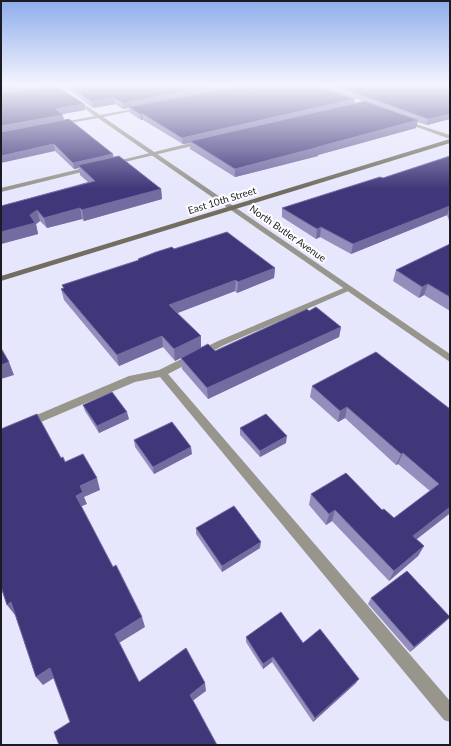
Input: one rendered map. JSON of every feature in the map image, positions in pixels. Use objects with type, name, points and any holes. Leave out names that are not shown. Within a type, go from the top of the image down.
[{"type":"main road","name":"East 10th Street","points":[[1,278],[450,141]]},
{"type":"street","points":[[54,125],[81,120]]},
{"type":"street","name":"North Butler Avenue","points":[[105,120],[450,359]]},
{"type":"street","points":[[403,120],[450,137]]},
{"type":"street","points":[[108,164],[210,140]]},
{"type":"street","points":[[1,190],[100,166]]},
{"type":"street","points":[[1,435],[133,379],[162,373],[221,343],[349,289]]},
{"type":"street","points":[[162,373],[450,714]]},
{"type":"building","points":[[1,120],[36,120],[1,126]]},
{"type":"building","points":[[70,120],[113,154],[73,163],[54,144],[1,156],[1,132]]},
{"type":"building","points":[[152,120],[263,120],[182,138]]},
{"type":"building","points":[[283,120],[418,120],[235,169],[190,141]]},
{"type":"building","points":[[119,156],[161,189],[82,210],[80,208],[44,218],[37,210],[30,215],[35,223],[1,232],[1,206],[95,181],[78,165]]},
{"type":"building","points":[[450,156],[450,206],[353,244],[321,227],[317,229],[282,208],[380,177],[383,178]]},
{"type":"building","points":[[227,232],[275,268],[238,282],[236,280],[169,305],[201,336],[174,349],[162,336],[117,355],[61,289],[64,288],[62,285],[139,260],[138,259],[156,252],[172,247],[174,249]]},
{"type":"building","points":[[450,244],[450,297],[428,284],[422,287],[396,270]]},
{"type":"building","points":[[316,307],[341,327],[207,388],[181,358],[208,344],[215,351],[307,309],[309,311]]},
{"type":"building","points":[[1,348],[9,362],[1,365]]},
{"type":"building","points":[[376,352],[450,409],[450,507],[413,536],[424,546],[394,571],[335,510],[329,514],[311,494],[346,473],[382,510],[384,509],[394,518],[439,484],[403,453],[401,454],[347,407],[340,411],[312,386]]},
{"type":"building","points":[[112,392],[127,412],[97,426],[83,405]]},
{"type":"building","points":[[37,414],[61,458],[63,457],[65,462],[83,454],[97,478],[80,486],[83,492],[76,496],[113,567],[116,565],[142,617],[115,634],[139,682],[186,648],[205,683],[190,695],[217,745],[59,745],[54,732],[70,722],[50,668],[36,677],[11,602],[7,605],[1,587],[1,429]]},
{"type":"building","points":[[266,414],[287,436],[260,451],[240,428]]},
{"type":"building","points":[[172,422],[191,447],[153,467],[134,440]]},
{"type":"building","points":[[234,506],[261,542],[222,566],[196,528]]},
{"type":"building","points":[[407,571],[450,617],[414,647],[371,598]]},
{"type":"building","points":[[281,612],[303,643],[320,629],[359,679],[315,718],[273,657],[263,664],[246,637]]}]
